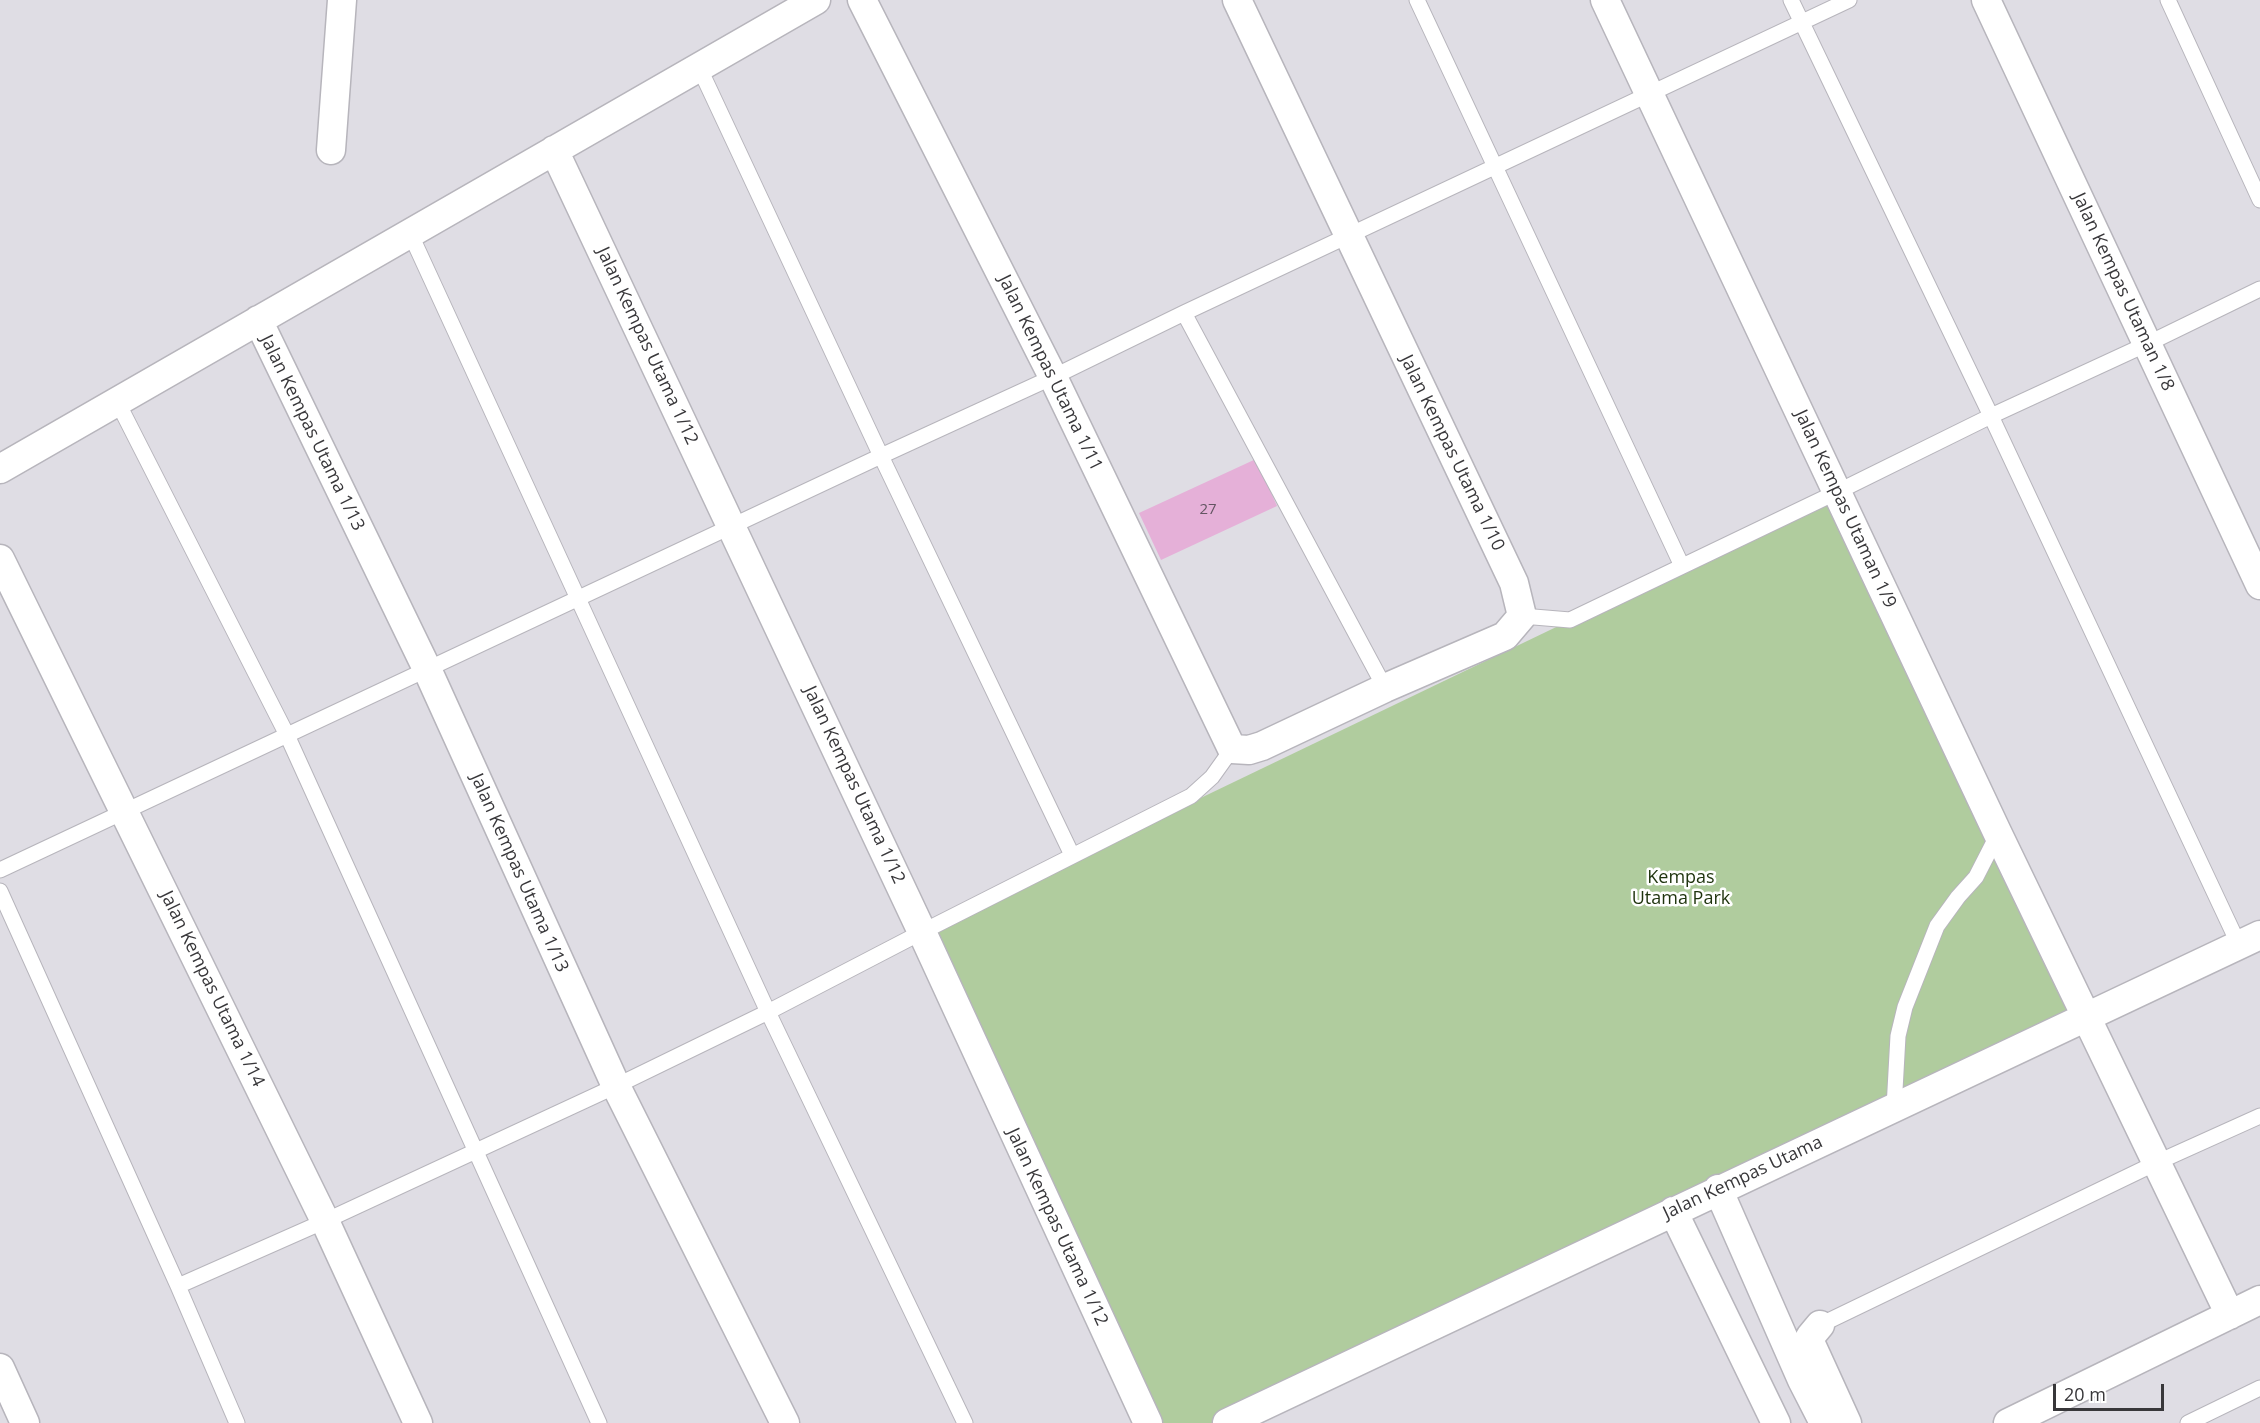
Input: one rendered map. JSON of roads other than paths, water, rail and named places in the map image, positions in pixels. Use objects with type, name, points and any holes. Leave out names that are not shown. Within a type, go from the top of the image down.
[{"type":"street","points":[[331,150],[342,0]]},
{"type":"street","points":[[0,469],[816,0]]},
{"type":"street","name":"Jalan Kempas Utama 1/11","points":[[862,0],[1053,377],[1232,749]]},
{"type":"street","name":"Jalan Kempas Utama 1/10","points":[[1237,0],[1514,583],[1522,616]]},
{"type":"street","name":"Jalan Kempas Utaman 1/9","points":[[1605,0],[1998,834],[2230,1315]]},
{"type":"street","name":"Jalan Kempas Utaman 1/8","points":[[1986,0],[2260,585]]},
{"type":"street","name":"Jalan Kempas Utama 1/12","points":[[554,150],[922,932],[1148,1423]]},
{"type":"street","name":"Jalan Kempas Utama 1/13","points":[[258,320],[427,669],[616,1086],[784,1423]]},
{"type":"street","name":"Jalan Kempas Utama 1/14","points":[[0,559],[325,1221],[418,1423]]},
{"type":"street","points":[[1232,749],[1249,750],[1262,746],[1385,688],[1505,636],[1522,616]]},
{"type":"street","name":"Jalan Kempas Utama","points":[[1227,1423],[1718,1189],[2250,940]]},
{"type":"street","points":[[1718,1189],[1802,1380],[1824,1423]]},
{"type":"street","points":[[1673,1211],[1776,1423]]},
{"type":"street","points":[[2008,1423],[2260,1300]]},
{"type":"street","points":[[1820,1325],[1810,1337],[1811,1344],[1847,1423]]},
{"type":"street","points":[[0,1368],[25,1423]]},
{"type":"lane","points":[[1416,0],[1682,566]]},
{"type":"lane","points":[[1791,0],[1991,416],[2250,940]]},
{"type":"lane","points":[[0,870],[1053,377],[1184,313],[1850,0]]},
{"type":"lane","points":[[2168,0],[2260,200]]},
{"type":"lane","points":[[699,67],[881,456],[1072,855]]},
{"type":"lane","points":[[410,233],[768,1012],[965,1423]]},
{"type":"lane","points":[[1522,616],[1570,620],[1991,416],[2260,289]]},
{"type":"lane","points":[[1184,313],[1385,688]]},
{"type":"lane","points":[[117,401],[287,735],[599,1423]]},
{"type":"lane","points":[[178,1286],[325,1221],[616,1086],[768,1012],[1191,796],[1212,777],[1232,749]]},
{"type":"lane","points":[[1894,1108],[1898,1036],[1905,1007],[1937,926],[1976,877],[1998,834]]},
{"type":"lane","points":[[0,891],[178,1286],[237,1423]]},
{"type":"lane","points":[[1820,1325],[2158,1162],[2260,1116]]},
{"type":"lane","points":[[2188,1423],[2260,1388]]},
{"type":"park label","name":"Kempas Utama Park","points":[[1681,888]]}]
